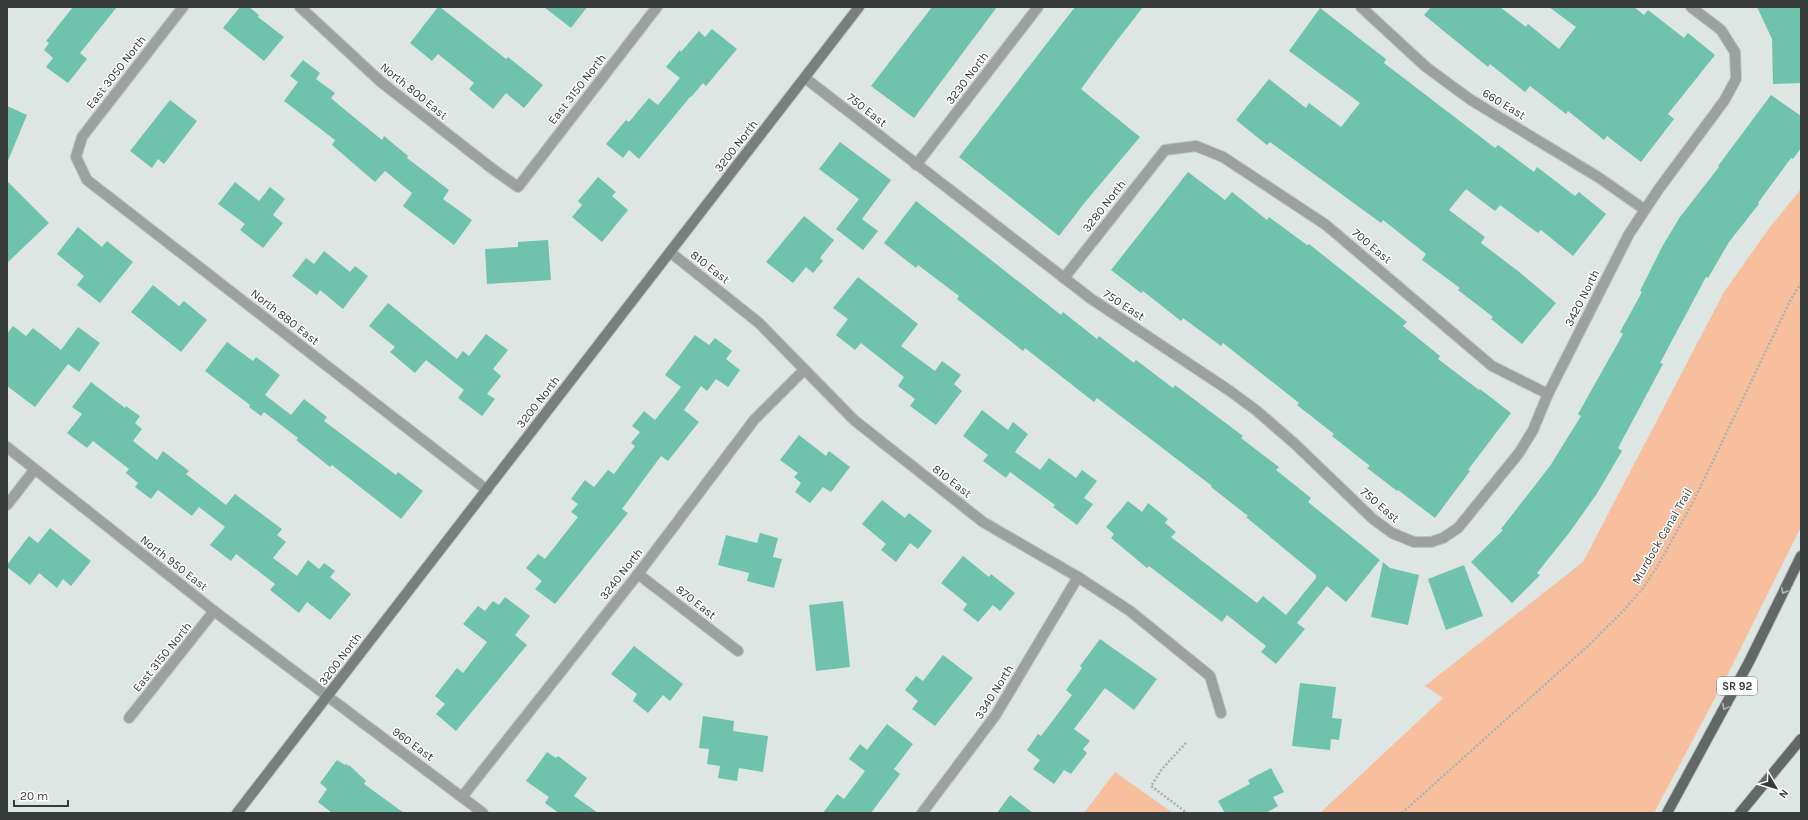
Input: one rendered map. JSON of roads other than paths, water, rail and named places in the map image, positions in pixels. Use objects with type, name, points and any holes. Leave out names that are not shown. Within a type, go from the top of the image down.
[{"type":"main road","name":"SR 92","points":[[1668,813],[1749,662],[1801,556]]},
{"type":"main road","points":[[1740,813],[1801,739]]},
{"type":"street","name":"East 3050 North","points":[[76,157],[82,137],[183,7]]},
{"type":"street","name":"North 800 East","points":[[300,7],[381,82],[518,187]]},
{"type":"street","name":"East 3150 North","points":[[518,187],[657,7]]},
{"type":"street","name":"3200 North","points":[[237,813],[859,7]]},
{"type":"street","name":"3230 North","points":[[916,166],[1038,7]]},
{"type":"street","name":"660 East","points":[[1361,7],[1426,67],[1471,100],[1598,177],[1644,209]]},
{"type":"street","name":"3420 North","points":[[1431,542],[1443,538],[1458,528],[1519,453],[1533,430],[1548,394],[1629,234],[1644,209],[1724,101],[1736,79],[1735,52],[1722,30],[1691,7]]},
{"type":"street","name":"750 East","points":[[805,78],[916,166],[1090,298],[1230,390],[1258,411],[1373,518],[1392,533],[1414,542],[1431,542]]},
{"type":"street","name":"700 East","points":[[1165,150],[1196,146],[1223,157],[1326,225],[1492,366],[1548,394]]},
{"type":"street","name":"3280 North","points":[[1064,278],[1165,150]]},
{"type":"street","name":"North 880 East","points":[[76,157],[87,180],[487,490]]},
{"type":"street","name":"810 East","points":[[670,252],[759,323],[854,420],[983,522],[1078,577],[1130,611],[1210,676],[1221,714]]},
{"type":"street","name":"3240 North","points":[[462,797],[638,574],[754,420],[804,370]]},
{"type":"street","name":"North 950 East","points":[[7,447],[214,612],[327,697]]},
{"type":"street","points":[[7,505],[35,469]]},
{"type":"street","name":"870 East","points":[[638,574],[738,651]]},
{"type":"street","name":"3340 North","points":[[922,813],[996,716],[1078,577]]},
{"type":"street","name":"East 3150 North","points":[[129,718],[214,612]]},
{"type":"street","name":"960 East","points":[[327,697],[483,813]]}]
